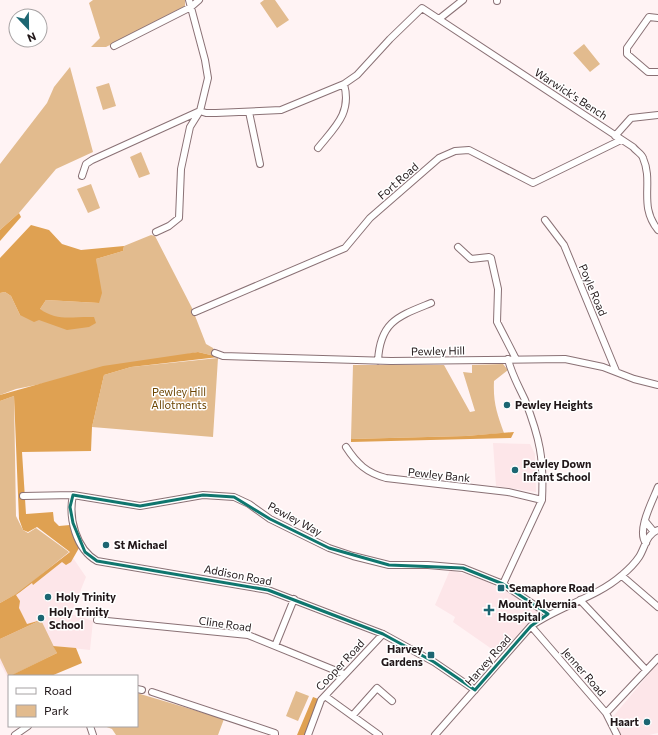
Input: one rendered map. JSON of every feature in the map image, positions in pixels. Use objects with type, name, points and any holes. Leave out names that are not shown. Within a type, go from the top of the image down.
[{"type":"street","points":[[114,46],[190,3],[199,0]]},
{"type":"street","points":[[439,19],[463,0]]},
{"type":"street","points":[[156,232],[169,226],[180,218],[181,169],[190,127],[200,111],[208,78],[205,60],[190,3]]},
{"type":"street","name":"Warwick's Bench","points":[[344,84],[357,75],[390,39],[422,8],[633,147],[643,157],[646,167],[649,216],[658,230]]},
{"type":"street","points":[[658,18],[649,17],[627,48],[627,54],[648,72],[658,72]]},
{"type":"street","points":[[200,111],[206,114],[281,110],[344,84],[347,94],[345,109],[341,118],[318,148]]},
{"type":"street","points":[[82,176],[86,164],[92,160],[200,111]]},
{"type":"street","points":[[249,112],[260,164]]},
{"type":"street","points":[[616,136],[631,118],[658,114]]},
{"type":"street","name":"Fort Road","points":[[195,312],[345,248],[370,218],[439,158],[455,150],[469,150],[533,183],[621,140]]},
{"type":"street","name":"Poyle Road","points":[[545,220],[564,245],[616,372]]},
{"type":"street","points":[[458,247],[471,259],[491,258],[498,289],[497,322],[516,359]]},
{"type":"street","points":[[378,361],[379,349],[384,333],[397,317],[432,303]]},
{"type":"street","name":"Pewley Hill","points":[[215,353],[223,356],[378,361],[565,358],[586,362],[658,385]]},
{"type":"street","points":[[503,584],[542,500],[541,449],[531,416],[508,359]]},
{"type":"street","name":"Pewley Bank","points":[[346,448],[368,472],[386,478],[508,492],[542,500]]},
{"type":"street","points":[[646,543],[643,536],[645,521],[658,487]]},
{"type":"street","name":"Pewley Way","points":[[23,496],[73,496],[140,506],[203,495],[234,497],[242,500],[270,519],[329,548],[389,565],[447,565],[463,568],[503,584],[548,614]]},
{"type":"street","name":"Addison Road","points":[[73,496],[70,514],[78,536],[85,552],[97,561],[268,590],[383,634],[434,662],[475,690]]},
{"type":"street","points":[[645,521],[656,531]]},
{"type":"street","name":"Harvey Road","points":[[435,735],[531,626],[548,614],[606,587],[622,576],[639,558],[646,543],[656,531]]},
{"type":"street","points":[[622,576],[658,607]]},
{"type":"street","points":[[275,646],[294,599]]},
{"type":"street","points":[[580,600],[646,670]]},
{"type":"street","name":"Cline Road","points":[[97,620],[248,635],[344,674]]},
{"type":"street","name":"Jenner Road","points":[[531,626],[606,713],[617,735]]},
{"type":"street","name":"Cooper Road","points":[[308,735],[321,700],[383,634]]},
{"type":"street","points":[[606,713],[658,658]]},
{"type":"street","points":[[353,715],[377,688],[392,701]]},
{"type":"street","points":[[152,692],[229,716],[275,733],[274,735]]},
{"type":"street","points":[[325,696],[379,735]]},
{"type":"street","points":[[15,735],[27,727]]},
{"type":"street","points":[[441,729],[445,735]]},
{"type":"highlighted area","points":[[73,495],[140,506],[203,495],[234,497],[270,519],[329,548],[389,565],[463,568],[503,584],[548,614],[531,626],[475,690],[434,662],[383,634],[268,590],[97,561],[85,552],[73,523],[70,507]]},
{"type":"shaded area","points":[[19,213],[21,217],[0,241],[0,230]]},
{"type":"shaded area","points":[[31,225],[49,230],[62,244],[81,250],[124,246],[123,251],[96,259],[102,293],[99,303],[46,300],[40,309],[53,316],[59,317],[94,317],[96,323],[89,327],[67,330],[39,320],[34,322],[20,315],[11,296],[5,292],[0,293],[0,258]]},
{"type":"shaded area","points":[[198,352],[219,357],[131,367],[104,375],[92,427],[91,451],[22,452],[26,514],[53,512],[54,521],[59,526],[70,525],[79,548],[71,562],[66,565],[62,562],[33,585],[32,583],[16,595],[20,601],[19,608],[27,624],[41,620],[0,639],[0,603],[16,594],[70,552],[37,527],[28,532],[23,530],[19,519],[14,396],[0,401],[0,395],[103,366]]},
{"type":"shaded area","points":[[514,432],[511,438],[351,442],[351,439],[466,436]]},
{"type":"shaded area","name":"Pewley Down Infant School","points":[[493,443],[530,444],[535,454],[536,492],[496,486]]},
{"type":"shaded area","name":"Holy Trinity School","points":[[69,552],[86,577],[71,614],[93,621],[90,650],[54,646],[17,675],[8,675],[8,678],[0,663],[0,609],[12,597]]},
{"type":"shaded area","name":"Mount Alvernia Hospital","points":[[450,570],[475,577],[513,593],[543,615],[527,625],[499,654],[453,622],[455,617],[435,605]]},
{"type":"shaded area","points":[[53,646],[76,648],[82,663],[53,675],[12,675],[57,653]]},
{"type":"shaded area","points":[[658,663],[658,733],[649,735],[618,735],[611,719]]},
{"type":"shaded area","points":[[313,697],[321,700],[308,735],[297,735]]},
{"type":"green space","points":[[93,0],[185,0],[185,6],[106,47],[91,47],[100,38],[89,3]]},
{"type":"green space","points":[[264,0],[275,0],[289,20],[277,28],[260,3]]},
{"type":"green space","points":[[584,44],[600,64],[590,72],[573,53]]},
{"type":"green space","points":[[70,67],[93,152],[56,169],[19,213],[0,230],[0,164],[47,103],[54,87]]},
{"type":"green space","points":[[109,83],[116,106],[103,110],[96,87]]},
{"type":"green space","points":[[141,152],[150,174],[139,178],[130,157]]},
{"type":"green space","points":[[91,184],[100,208],[88,213],[77,189]]},
{"type":"green space","points":[[151,235],[155,236],[192,308],[206,344],[213,348],[219,357],[198,352],[16,389],[0,395],[0,293],[5,292],[11,296],[20,315],[40,309],[46,300],[99,303],[96,259],[123,251],[124,246]]},
{"type":"green space","name":"Pewley Hill Allotments","points":[[218,358],[213,437],[92,427],[104,375],[131,367]]},
{"type":"green space","points":[[503,364],[508,370],[494,381],[494,396],[499,420],[504,433],[466,436],[351,439],[353,365],[444,365],[470,412],[475,411],[463,372],[472,373],[472,365]]},
{"type":"green space","points":[[14,396],[16,516],[23,530],[28,533],[36,528],[69,552],[20,592],[0,603],[0,401]]},
{"type":"green space","points":[[41,620],[57,653],[13,675],[8,675],[0,658],[0,639]]},
{"type":"green space","points":[[296,691],[309,696],[298,721],[286,716]]},
{"type":"green space","points":[[138,693],[224,719],[218,735],[116,735],[112,729],[107,727],[138,727]]},
{"type":"place","name":"Pewley Heights","points":[[507,405]]},
{"type":"place","name":"Pewley Down Infant School","points":[[515,470]]},
{"type":"place","name":"St Michael","points":[[106,545]]},
{"type":"place","name":"Semaphore Road","points":[[501,588]]},
{"type":"place","name":"Holy Trinity","points":[[48,597]]},
{"type":"place","name":"Mount Alvernia Hospital","points":[[489,610]]},
{"type":"place","name":"Holy Trinity School","points":[[41,618]]},
{"type":"place","name":"Harvey Gardens","points":[[431,655]]},
{"type":"place","name":"Haart","points":[[647,722]]}]
